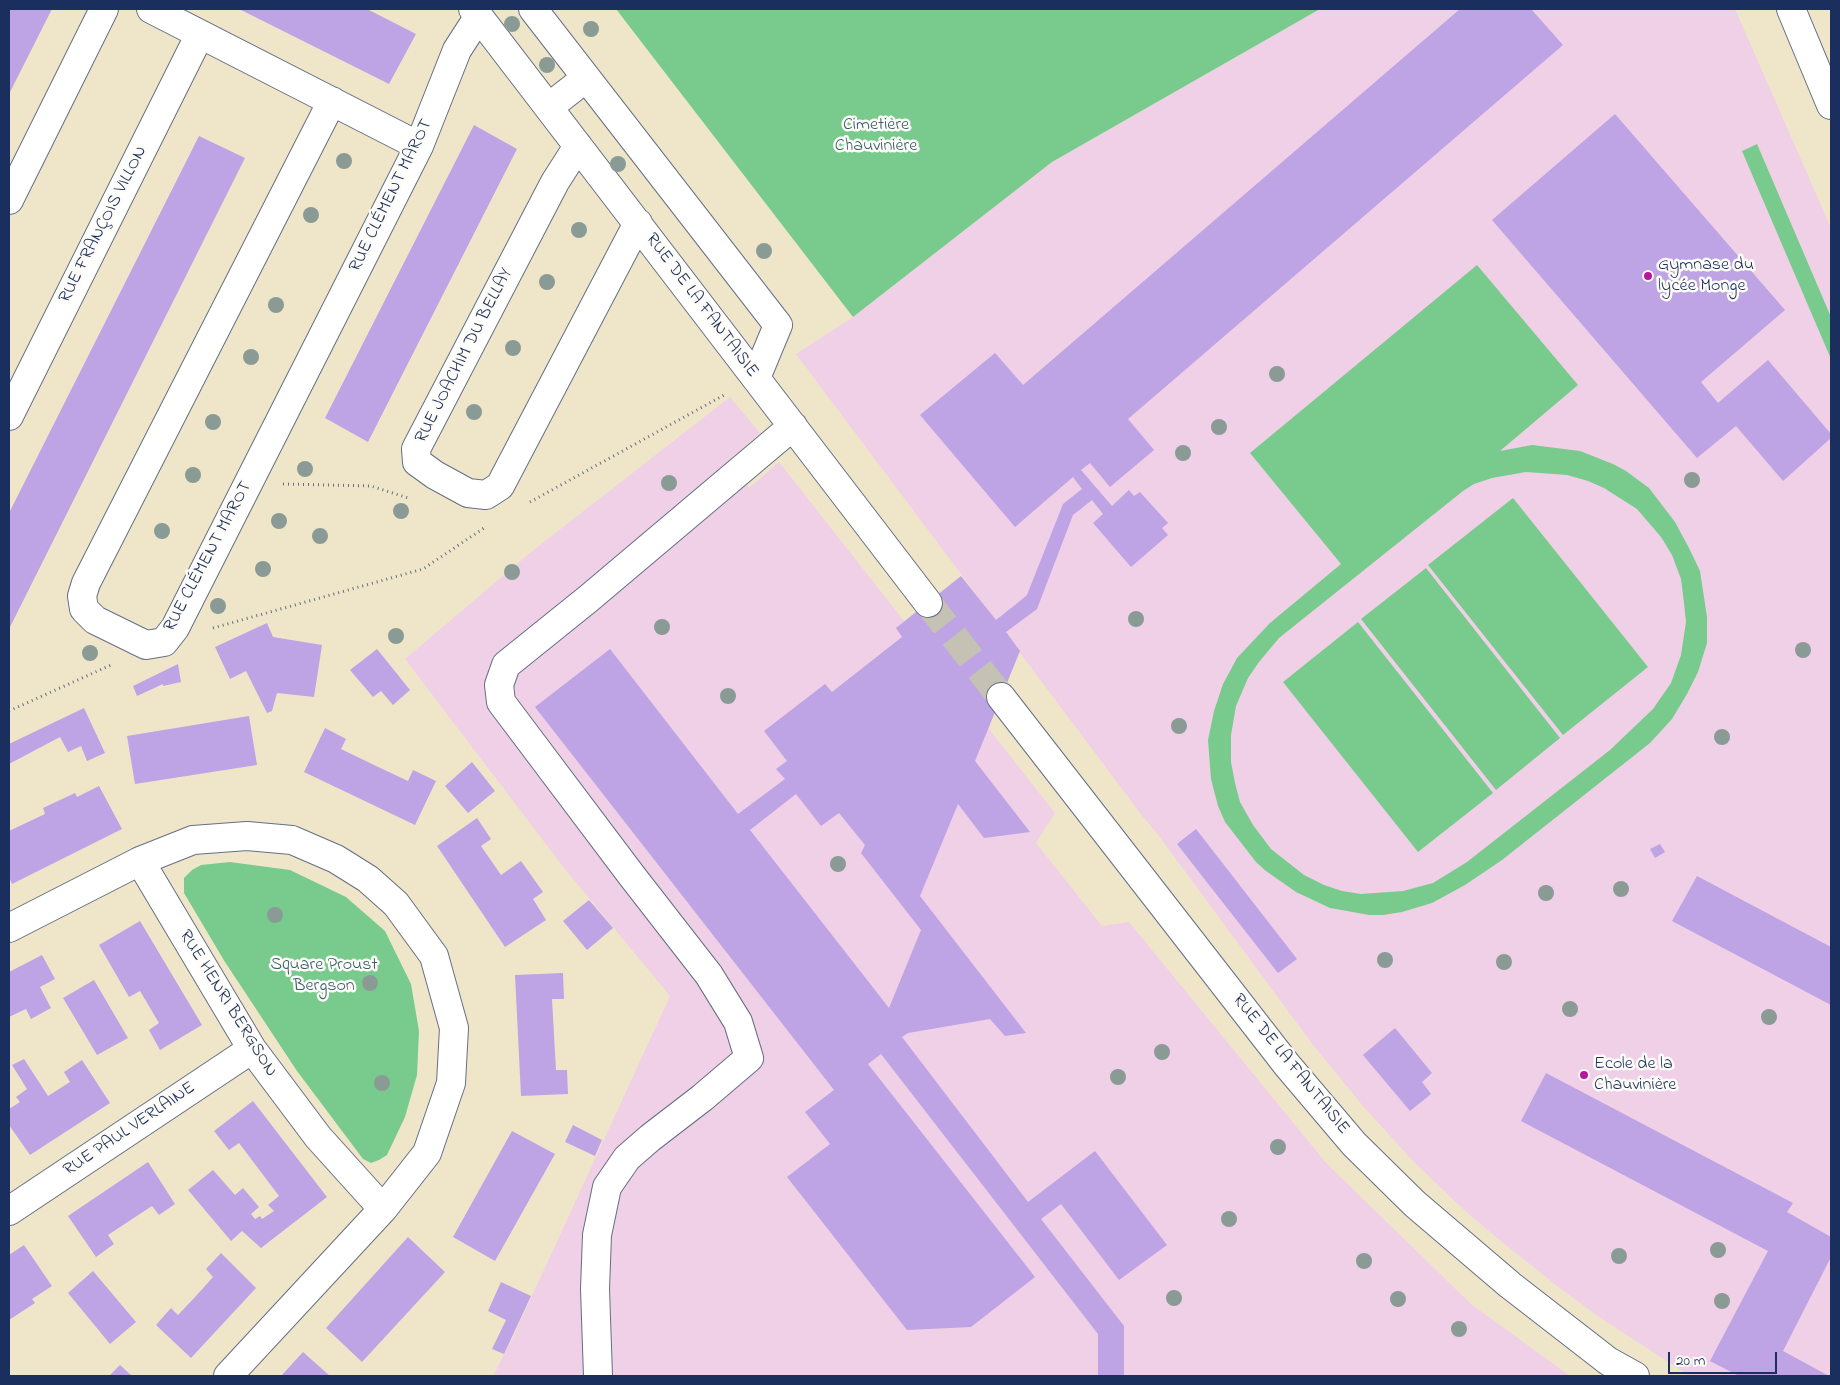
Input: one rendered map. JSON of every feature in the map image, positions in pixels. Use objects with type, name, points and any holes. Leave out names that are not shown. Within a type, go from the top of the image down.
[{"type":"street","points":[[9,200],[104,9]]},
{"type":"street","points":[[151,9],[419,146]]},
{"type":"street","points":[[533,9],[778,324],[756,378]]},
{"type":"street","points":[[1791,9],[1831,105]]},
{"type":"street","name":"RUE DE LA FANTAISIE","points":[[476,13],[928,603]]},
{"type":"street","name":"RUE CLÉMENT MAROT","points":[[332,101],[86,583],[82,596],[84,609],[95,620],[146,645],[164,642],[175,628],[419,146],[457,50],[476,13]]},
{"type":"street","name":"RUE FRANÇOIS VILLON","points":[[9,416],[200,34]]},
{"type":"street","points":[[549,107],[586,78]]},
{"type":"street","name":"RUE JOACHIM DU BELLAY","points":[[578,146],[556,182],[416,449],[418,462],[435,475],[468,493],[486,495],[500,486],[638,224]]},
{"type":"street","points":[[598,1376],[595,1289],[597,1235],[607,1187],[628,1158],[748,1058],[738,1022],[708,975],[501,702],[499,686],[506,665],[588,599],[793,426]]},
{"type":"street","name":"RUE DE LA FANTAISIE","points":[[1001,698],[1287,1065],[1354,1144],[1415,1204],[1510,1286],[1608,1360],[1635,1376]]},
{"type":"street","points":[[9,928],[140,861],[193,840],[247,836],[292,840],[336,859],[368,879],[396,904],[434,956],[454,1028],[451,1083],[427,1154],[383,1209],[228,1376]]},
{"type":"street","name":"RUE HENRI BERGSON","points":[[140,861],[252,1049],[318,1137],[383,1209]]},
{"type":"street","name":"RUE PAUL VERLAINE","points":[[9,1211],[252,1049]]},
{"type":"path","points":[[524,505],[756,378]]},
{"type":"path","points":[[248,484],[371,486],[417,501]]},
{"type":"path","points":[[212,628],[423,569],[489,525],[480,522]]},
{"type":"path","points":[[9,711],[118,662]]},
{"type":"shaded area","points":[[1320,9],[1735,9],[1831,228],[1831,1376],[1690,1376],[1602,1319],[1561,1289],[1462,1208],[1412,1160],[1362,1105],[1313,1045],[1156,832],[796,354],[853,317],[1052,162]]},
{"type":"shaded area","points":[[730,397],[760,433],[728,461],[749,488],[779,462],[1055,813],[1036,843],[1102,926],[1129,922],[1327,1164],[1471,1304],[1570,1376],[493,1376],[513,1337],[670,996],[564,868],[405,659],[531,552]]},
{"type":"green space","name":"Cimetière Chauvinière","points":[[616,9],[1320,9],[1052,162],[853,317]]},
{"type":"green space","points":[[1757,144],[1831,317],[1831,359],[1742,151]]},
{"type":"green space","points":[[1477,265],[1578,385],[1500,451],[1532,445],[1580,451],[1613,464],[1649,488],[1675,522],[1689,548],[1700,571],[1707,617],[1707,643],[1698,672],[1687,694],[1672,719],[1650,743],[1502,860],[1465,885],[1432,903],[1402,912],[1369,915],[1330,908],[1296,892],[1256,862],[1225,822],[1218,806],[1211,779],[1208,740],[1214,711],[1223,684],[1237,658],[1270,623],[1341,564],[1250,453]],"holes":[[[1526,472],[1567,475],[1604,488],[1637,509],[1661,537],[1672,555],[1681,579],[1686,622],[1681,655],[1671,683],[1653,709],[1610,750],[1467,862],[1433,883],[1403,891],[1361,894],[1342,891],[1304,875],[1271,849],[1253,825],[1240,802],[1231,762],[1231,735],[1236,706],[1248,678],[1279,638],[1463,491],[1474,484],[1492,478]]]},
{"type":"green space","points":[[1513,498],[1648,667],[1563,735],[1428,565]]},
{"type":"green space","points":[[1426,568],[1560,738],[1496,790],[1361,619]]},
{"type":"green space","points":[[1358,622],[1493,793],[1418,852],[1283,682]]},
{"type":"green space","name":"Square Proust Bergson","points":[[230,862],[290,870],[346,897],[385,931],[411,984],[419,1031],[417,1075],[405,1117],[387,1155],[379,1160],[371,1163],[363,1159],[297,1071],[225,962],[184,893],[184,878],[192,870],[201,865]]},
{"type":"building","points":[[9,9],[52,9],[9,94]]},
{"type":"building","points":[[239,9],[367,9],[416,34],[389,84]]},
{"type":"building","points":[[1460,9],[1531,9],[1563,45],[1128,419],[1154,450],[1110,487],[1090,463],[1081,470],[1112,506],[1129,490],[1134,496],[1140,492],[1168,523],[1162,528],[1168,535],[1131,567],[1093,523],[1103,514],[1092,500],[1073,515],[1037,609],[1006,632],[1020,651],[975,761],[1030,832],[984,838],[958,804],[920,896],[1026,1033],[1005,1036],[990,1019],[908,1033],[902,1037],[1028,1202],[1095,1151],[1167,1245],[1119,1280],[1061,1204],[1041,1219],[1124,1326],[1124,1376],[1098,1376],[1098,1334],[881,1054],[868,1064],[1035,1277],[971,1327],[907,1330],[787,1177],[830,1144],[805,1112],[834,1090],[535,707],[610,649],[738,814],[785,779],[776,769],[787,761],[764,731],[825,684],[832,692],[902,637],[896,628],[961,576],[996,620],[1027,595],[1063,504],[1082,489],[1073,477],[1015,527],[920,415],[995,353],[1023,385]],"holes":[[[796,794],[821,826],[839,813],[865,845],[861,853],[921,930],[889,1008],[750,830]]]},
{"type":"building","name":"Gymnase du lycée Monge","points":[[1615,114],[1785,310],[1701,382],[1718,403],[1768,360],[1831,434],[1831,438],[1783,481],[1736,426],[1697,458],[1492,220]]},
{"type":"building","points":[[474,125],[517,149],[368,442],[325,418]]},
{"type":"building","points":[[199,136],[245,158],[9,629],[9,513]]},
{"type":"building","points":[[267,623],[273,637],[322,645],[314,697],[277,693],[272,711],[267,713],[246,671],[230,679],[215,647]]},
{"type":"building","points":[[377,649],[410,690],[393,705],[381,691],[373,697],[350,670]]},
{"type":"building","points":[[178,664],[181,682],[163,686],[163,684],[137,696],[133,686]]},
{"type":"building","points":[[84,708],[105,753],[87,761],[81,746],[68,752],[60,737],[9,764],[9,744]]},
{"type":"building","points":[[249,716],[257,765],[135,784],[127,736]]},
{"type":"building","points":[[325,728],[346,739],[341,749],[374,765],[408,781],[413,770],[436,781],[415,825],[304,772]]},
{"type":"building","points":[[472,762],[495,791],[468,813],[445,786]]},
{"type":"building","points":[[99,786],[122,829],[12,884],[9,877],[9,831],[45,814],[43,808],[75,793],[77,797]]},
{"type":"building","points":[[477,818],[491,839],[481,846],[501,875],[521,861],[543,892],[533,899],[546,920],[505,947],[437,846]]},
{"type":"building","points":[[1196,829],[1297,959],[1278,973],[1177,844]]},
{"type":"building","points":[[1660,844],[1665,852],[1655,858],[1650,849]]},
{"type":"building","points":[[1697,876],[1831,947],[1831,1005],[1672,921]]},
{"type":"building","points":[[589,900],[613,928],[587,950],[563,921]]},
{"type":"building","points":[[140,921],[202,1025],[160,1050],[149,1030],[159,1023],[140,991],[129,997],[99,945]]},
{"type":"building","points":[[42,955],[55,979],[40,987],[51,1008],[31,1019],[26,1009],[9,1017],[9,972]]},
{"type":"building","points":[[563,973],[564,999],[552,999],[556,1070],[567,1070],[568,1094],[521,1096],[515,975]]},
{"type":"building","points":[[94,980],[128,1038],[97,1055],[63,998]]},
{"type":"building","points":[[1395,1028],[1432,1073],[1422,1082],[1431,1094],[1410,1111],[1363,1055]]},
{"type":"building","points":[[24,1059],[48,1096],[70,1082],[64,1072],[82,1060],[110,1103],[30,1155],[9,1125],[9,1109],[20,1102],[16,1097],[27,1089],[12,1065]]},
{"type":"building","points":[[1546,1073],[1793,1203],[1787,1212],[1831,1237],[1831,1257],[1783,1351],[1829,1376],[1739,1376],[1710,1361],[1768,1251],[1521,1121]]},
{"type":"building","points":[[253,1101],[327,1197],[261,1248],[242,1231],[231,1241],[188,1190],[213,1170],[235,1195],[243,1188],[259,1207],[251,1214],[255,1219],[260,1216],[262,1219],[274,1211],[268,1205],[279,1196],[239,1143],[229,1150],[214,1131]]},
{"type":"building","points":[[573,1125],[602,1140],[595,1156],[565,1142]]},
{"type":"building","points":[[512,1131],[555,1154],[495,1261],[453,1237]]},
{"type":"building","points":[[148,1162],[175,1204],[159,1215],[152,1206],[108,1235],[114,1244],[96,1257],[68,1216]]},
{"type":"building","points":[[408,1237],[445,1272],[362,1362],[326,1328]]},
{"type":"building","points":[[24,1245],[52,1286],[32,1299],[35,1303],[9,1320],[9,1255]]},
{"type":"building","points":[[221,1253],[256,1288],[191,1358],[156,1325],[171,1308],[178,1315],[196,1296],[213,1277],[206,1269]]},
{"type":"building","points":[[93,1271],[136,1322],[110,1344],[68,1293]]},
{"type":"building","points":[[501,1282],[531,1296],[504,1354],[492,1349],[506,1320],[488,1311]]},
{"type":"building","points":[[303,1352],[330,1376],[281,1376]]},
{"type":"building","points":[[120,1365],[132,1376],[109,1376]]},
{"type":"tunnel","points":[[928,603],[1001,697]]},
{"type":"place","name":"Gymnase du lycée Monge","points":[[1648,276]]},
{"type":"place","name":"Ecole de la Chauvinière","points":[[1584,1075]]}]
